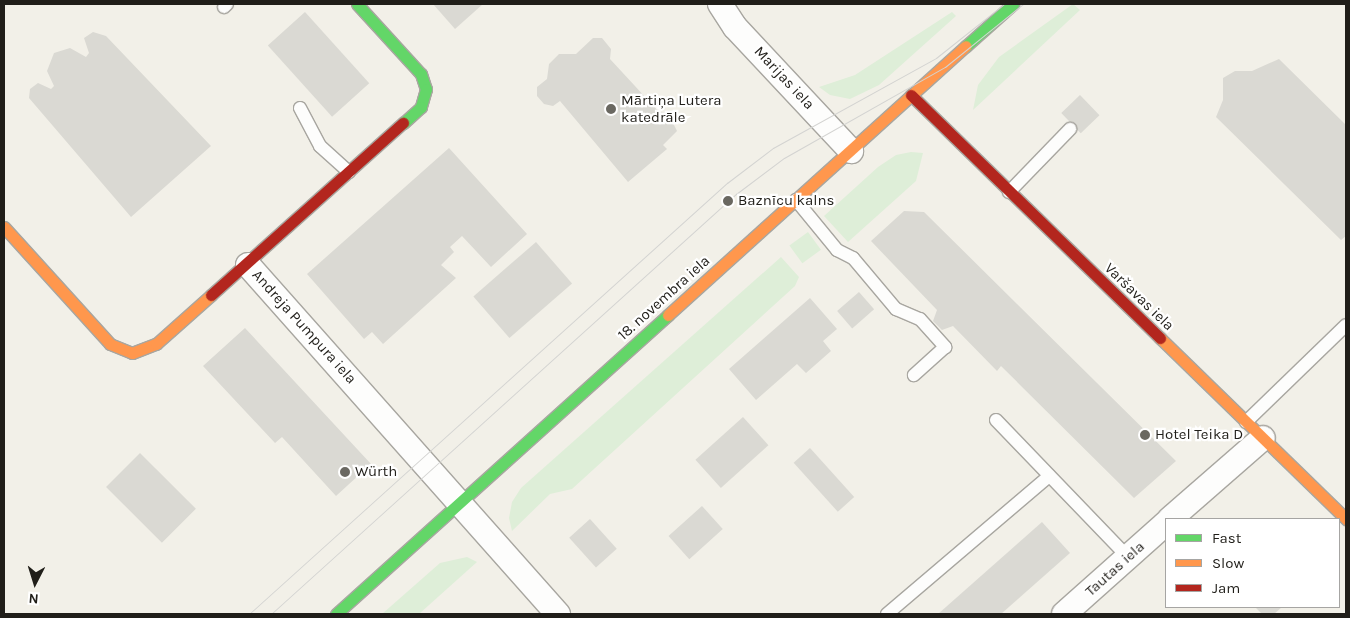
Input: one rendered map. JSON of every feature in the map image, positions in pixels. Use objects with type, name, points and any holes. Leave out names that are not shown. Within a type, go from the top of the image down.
[{"type":"street","points":[[248,264],[421,107],[426,89],[421,74],[357,4]]},
{"type":"street","name":"Marijas iela","points":[[720,4],[735,28],[851,151]]},
{"type":"street","name":"18. novembra iela","points":[[336,614],[1013,4]]},
{"type":"street","name":"Varšavas iela","points":[[911,95],[1346,519]]},
{"type":"street","name":"Andreja Pumpura iela","points":[[6,235],[110,344],[132,353],[156,344],[248,264],[558,614]]},
{"type":"street","points":[[1171,518],[1254,430]]},
{"type":"street","name":"Tautas iela","points":[[1064,614],[1165,524]]},
{"type":"lane","points":[[300,108],[320,146],[349,172]]},
{"type":"lane","points":[[1009,192],[1070,129]]},
{"type":"lane","points":[[796,200],[836,250],[853,258],[896,309],[920,319],[945,347],[914,375]]},
{"type":"lane","points":[[1254,430],[1346,326]]},
{"type":"lane","points":[[996,420],[1128,557]]},
{"type":"lane","points":[[887,614],[1049,476]]},
{"type":"green space","points":[[1073,4],[1080,10],[973,110],[978,85],[999,57]]},
{"type":"green space","points":[[952,12],[956,16],[879,85],[850,99],[830,95],[819,87],[855,75]]},
{"type":"green space","points":[[911,152],[923,153],[916,181],[848,242],[824,216],[878,167],[896,155]]},
{"type":"green space","points":[[808,232],[821,250],[802,263],[789,246]]},
{"type":"green space","points":[[781,257],[799,277],[795,286],[572,489],[550,494],[512,531],[509,518],[512,502],[521,488]]},
{"type":"green space","points":[[467,557],[477,562],[419,614],[382,614],[440,563]]},
{"type":"building","points":[[433,4],[483,4],[455,29]]},
{"type":"building","points":[[305,12],[369,83],[332,117],[268,45]]},
{"type":"building","points":[[93,32],[106,36],[211,146],[131,217],[29,98],[30,89],[38,83],[51,89],[54,86],[47,71],[54,53],[70,48],[86,57],[89,53],[84,38]]},
{"type":"building","name":"Mārtiņa Lutera katedrāle","points":[[593,38],[602,38],[611,49],[610,59],[659,112],[668,113],[677,131],[663,145],[667,149],[628,182],[560,101],[553,106],[544,104],[537,96],[537,87],[547,79],[549,64],[559,54],[576,54]]},
{"type":"building","points":[[1279,59],[1346,125],[1346,236],[1341,240],[1216,117],[1223,100],[1223,78],[1235,71],[1252,71]]},
{"type":"building","points":[[1080,95],[1099,115],[1081,133],[1061,113]]},
{"type":"building","points":[[449,148],[527,234],[491,267],[462,236],[450,247],[454,252],[441,265],[456,278],[383,344],[372,332],[364,339],[307,274]]},
{"type":"building","points":[[904,211],[924,212],[1176,461],[1134,498],[1001,366],[997,371],[953,326],[942,330],[933,321],[937,310],[871,241]]},
{"type":"building","points":[[536,242],[572,284],[509,338],[473,296]]},
{"type":"building","points":[[859,292],[874,309],[852,328],[837,311]]},
{"type":"building","points":[[810,298],[837,329],[823,341],[831,351],[806,373],[797,364],[756,400],[729,369]]},
{"type":"building","points":[[245,328],[371,464],[336,496],[282,437],[275,443],[203,366]]},
{"type":"building","points":[[743,417],[768,445],[721,488],[695,460]]},
{"type":"building","points":[[810,448],[854,497],[838,512],[794,463]]},
{"type":"building","points":[[140,453],[196,509],[162,543],[106,487]]},
{"type":"building","points":[[702,506],[723,529],[689,559],[669,536]]},
{"type":"building","points":[[590,519],[617,549],[596,567],[569,538]]},
{"type":"building","points":[[1042,522],[1070,553],[1001,614],[938,614]]},
{"type":"building","points":[[1256,608],[1281,608],[1274,614],[1262,614]]},
{"type":"tram line","points":[[249,614],[727,183],[773,148],[936,58],[1004,4]]},
{"type":"tram line","points":[[271,614],[736,194],[784,158],[945,67],[1023,4]]},
{"type":"traffic: fast","points":[[357,4],[421,74],[426,89],[421,107],[403,123]]},
{"type":"traffic: fast","points":[[966,46],[1013,4]]},
{"type":"traffic: fast","points":[[336,614],[668,315]]},
{"type":"traffic: slow","points":[[668,315],[966,46]]},
{"type":"traffic: slow","points":[[4,227],[110,344],[132,353],[156,344],[211,295]]},
{"type":"traffic: slow","points":[[1160,338],[1346,519]]},
{"type":"traffic: jam","points":[[911,95],[1160,338]]},
{"type":"traffic: jam","points":[[211,295],[403,123]]},
{"type":"place","name":"Mārtiņa Lutera katedrāle","points":[[611,109]]},
{"type":"place","name":"Baznīcu kalns","points":[[728,201]]},
{"type":"place","name":"Hotel Teika D","points":[[1145,435]]},
{"type":"place","name":"Würth","points":[[345,472]]}]
